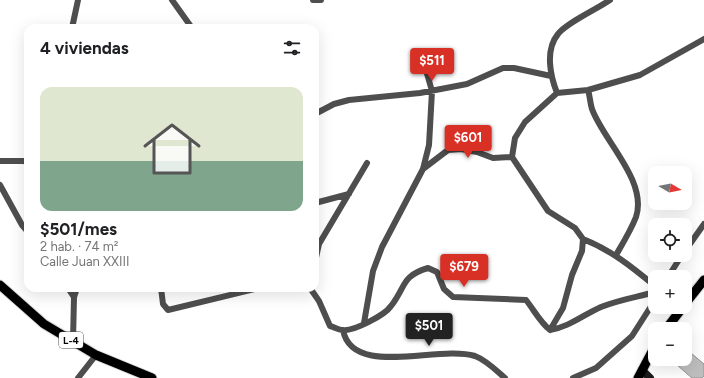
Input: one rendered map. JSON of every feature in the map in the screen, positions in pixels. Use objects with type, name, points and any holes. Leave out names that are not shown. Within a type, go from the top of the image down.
[{"type":"main road","points":[[692,295],[704,280]]},
{"type":"main road","name":"L-4","points":[[0,285],[44,324],[96,355],[152,378]]},
{"type":"main road","points":[[671,322],[678,314]]},
{"type":"main road","points":[[640,374],[648,359]]},
{"type":"street","points":[[73,24],[78,0]]},
{"type":"street","points":[[172,0],[189,24]]},
{"type":"street","points":[[313,0],[320,0]]},
{"type":"street","points":[[557,93],[551,76],[552,44],[558,33],[610,0]]},
{"type":"street","points":[[648,280],[616,255],[583,239],[575,228],[548,211],[512,157],[515,138],[525,122],[557,93],[588,90],[640,74],[704,38]]},
{"type":"street","points":[[364,323],[373,271],[382,247],[423,169],[429,145],[432,91],[423,60]]},
{"type":"street","points":[[319,112],[334,104],[349,100],[432,91],[468,84],[502,68],[514,68],[551,76]]},
{"type":"street","points":[[588,90],[592,109],[625,166],[636,190],[638,203],[636,217],[616,255]]},
{"type":"street","points":[[423,169],[448,150],[454,149],[478,152],[493,158],[512,157]]},
{"type":"street","points":[[0,161],[24,161]]},
{"type":"street","points":[[319,244],[367,163]]},
{"type":"street","points":[[0,185],[24,227]]},
{"type":"street","points":[[319,202],[349,194]]},
{"type":"street","points":[[692,241],[704,224]]},
{"type":"street","points":[[550,330],[563,308],[572,275],[582,251],[583,239]]},
{"type":"street","points":[[313,292],[320,302],[330,326],[343,330],[384,314],[392,306],[403,284],[410,276],[414,272],[428,268],[437,272],[444,289],[453,297],[526,300],[542,323],[550,330]]},
{"type":"street","points":[[70,292],[74,298]]},
{"type":"street","points":[[73,341],[74,298],[76,292]]},
{"type":"street","points":[[162,292],[163,304],[168,310],[233,292]]},
{"type":"street","points":[[550,330],[562,328],[614,302],[630,300],[648,294]]},
{"type":"street","points":[[573,378],[596,368],[632,336],[648,311]]},
{"type":"street","points":[[343,330],[344,341],[352,352],[369,360],[390,363],[439,354],[467,355],[477,357],[505,378]]},
{"type":"street","points":[[78,378],[96,355]]},
{"type":"street","points":[[640,374],[650,378]]},
{"type":"building","points":[[692,354],[704,364],[704,376],[702,378],[692,378],[678,366],[692,366]]}]
